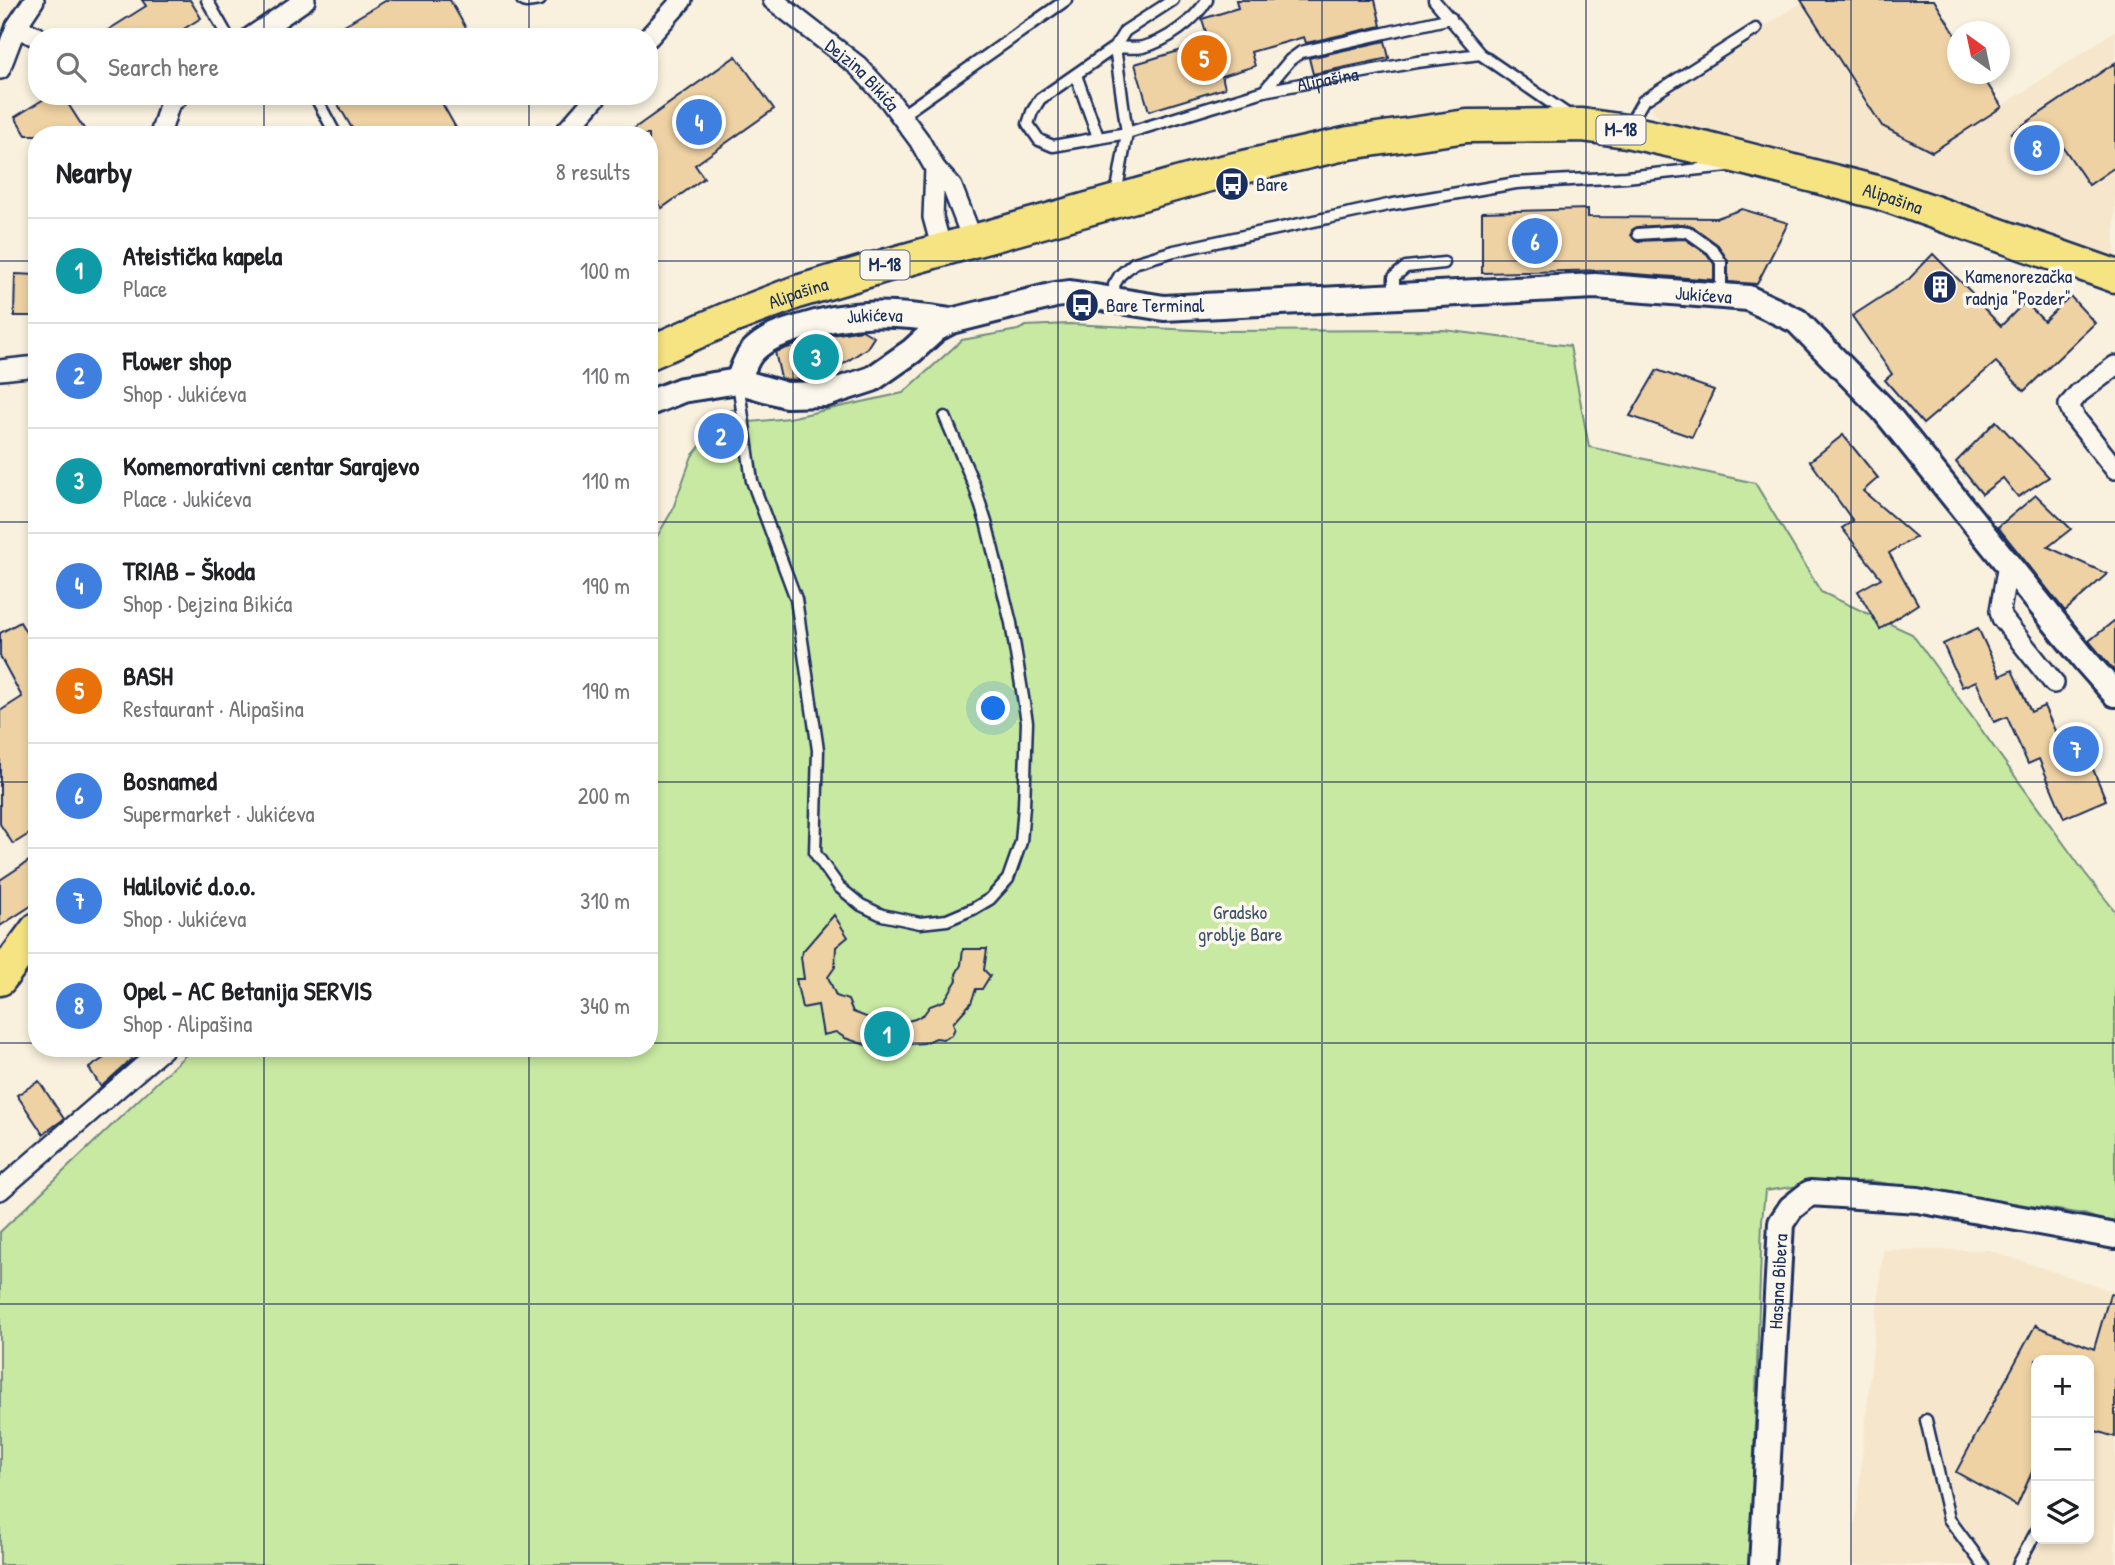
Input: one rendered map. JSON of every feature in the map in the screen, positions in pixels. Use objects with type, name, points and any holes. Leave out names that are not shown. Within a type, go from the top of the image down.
[{"type":"main road","name":"Alipašina","points":[[658,349],[797,292],[1213,174],[1349,143],[1467,126],[1582,125],[1626,131],[1880,193],[2115,276]]},
{"type":"main road","points":[[0,979],[28,941]]},
{"type":"street","points":[[0,69],[16,27],[34,0]]},
{"type":"street","points":[[278,28],[305,0]]},
{"type":"street","points":[[657,28],[682,0]]},
{"type":"street","name":"Dejzina Bikića","points":[[772,0],[858,66],[902,115],[935,168],[952,187],[973,241]]},
{"type":"street","points":[[16,27],[28,33]]},
{"type":"street","points":[[162,126],[166,105]]},
{"type":"street","points":[[571,126],[589,105]]},
{"type":"street","points":[[935,168],[933,217],[942,250]]},
{"type":"street","name":"Jukićeva","points":[[658,399],[682,390],[738,381],[786,396],[826,394],[872,379],[912,351],[936,329],[951,321],[1070,293],[1164,308],[1595,286],[1748,298],[1797,321],[1883,409],[2115,694]]},
{"type":"street","name":"Jukićeva","points":[[738,381],[751,353],[764,342],[775,335],[814,323],[858,314],[880,313],[909,314],[951,321]]},
{"type":"street","points":[[2115,366],[2079,393],[2069,405],[2075,418],[2115,470]]},
{"type":"street","points":[[0,370],[28,367]]},
{"type":"street","points":[[2008,564],[2000,611],[2002,618],[2054,683]]},
{"type":"street","points":[[0,1190],[154,1057]]},
{"type":"street","name":"Hasana Bibera","points":[[1762,1565],[1781,1223],[1791,1209],[1810,1193],[1919,1200],[2115,1236]]},
{"type":"lane","points":[[207,0],[223,28]]},
{"type":"lane","points":[[522,0],[540,0]]},
{"type":"lane","points":[[902,115],[1066,0]]},
{"type":"lane","points":[[1098,137],[1076,75],[1115,47],[1125,31],[1173,0]]},
{"type":"lane","points":[[1115,47],[1140,48],[1160,41],[1201,10],[1207,0]]},
{"type":"lane","points":[[1434,0],[1480,54]]},
{"type":"lane","points":[[1264,91],[1290,60],[1301,52],[1451,18]]},
{"type":"lane","points":[[1626,131],[1643,101],[1756,29]]},
{"type":"lane","points":[[1115,47],[1127,133],[1115,202]]},
{"type":"lane","name":"Alipašina","points":[[1076,75],[1040,99],[1031,111],[1028,124],[1039,140],[1053,146],[1127,133],[1264,91],[1417,62],[1480,54],[1582,125]]},
{"type":"lane","points":[[320,105],[332,126]]},
{"type":"lane","points":[[1116,299],[1114,285],[1120,275],[1134,263],[1174,251],[1388,205],[1517,183],[1626,177],[1759,163]]},
{"type":"lane","points":[[1638,234],[1688,232],[1712,249],[1721,262],[1721,296]]},
{"type":"lane","points":[[1394,297],[1394,277],[1406,267],[1444,263]]},
{"type":"lane","points":[[738,381],[752,481],[796,599],[818,750],[815,853],[839,887],[861,905],[882,915],[920,923],[947,920],[973,909],[990,899],[1008,879],[1021,842],[1024,806],[1027,722],[1011,623],[986,522],[974,485],[945,417]]},
{"type":"lane","points":[[1926,1420],[1949,1519],[1983,1565]]},
{"type":"lane","points":[[2018,1565],[2031,1541]]},
{"type":"shaded area","points":[[1806,0],[1934,0],[1947,21],[1947,84],[1988,84],[2002,106],[2115,31],[2115,266],[1667,130],[1647,101]]},
{"type":"shaded area","points":[[1883,1250],[1988,1250],[2115,1292],[2115,1565],[1851,1565]]},
{"type":"green space","name":"Gradsko groblje Bare","points":[[1069,324],[1215,331],[1444,330],[1570,346],[1589,447],[1755,483],[1821,592],[1912,634],[2115,911],[2115,1225],[2084,1214],[1870,1181],[1765,1191],[1750,1565],[0,1565],[0,1232],[184,1057],[658,1057],[658,535],[672,511],[692,456],[729,411],[745,405],[751,422],[789,418],[903,393],[962,340],[1018,330],[1026,326]]},
{"type":"building","points":[[142,0],[190,0],[201,18],[185,28],[111,28],[146,6]]},
{"type":"building","points":[[387,0],[450,0],[466,28],[339,28]]},
{"type":"building","points":[[1236,0],[1375,0],[1381,26],[1306,43],[1304,37],[1251,52],[1255,66],[1222,76],[1225,88],[1149,111],[1135,64],[1209,42],[1202,19],[1238,8]]},
{"type":"building","points":[[1801,0],[1934,0],[1947,21],[1947,84],[1987,84],[2002,107],[1932,152],[1882,126]]},
{"type":"building","points":[[1385,41],[1389,58],[1313,74],[1309,58]]},
{"type":"building","points":[[736,56],[774,109],[695,165],[704,178],[662,208],[658,202],[658,126],[638,126]]},
{"type":"building","points":[[2115,63],[2115,167],[2089,185],[2059,141],[2030,161],[2011,133]]},
{"type":"building","points":[[34,105],[69,105],[82,126],[28,126],[26,135],[15,117]]},
{"type":"building","points":[[338,105],[443,105],[455,126],[351,126]]},
{"type":"building","points":[[1588,209],[1588,217],[1717,218],[1742,209],[1788,223],[1757,284],[1728,282],[1728,261],[1718,245],[1692,226],[1682,224],[1637,227],[1632,230],[1631,235],[1638,241],[1685,239],[1707,254],[1714,264],[1714,280],[1608,270],[1482,273],[1482,212]]},
{"type":"building","points":[[1933,254],[2001,326],[2025,302],[2044,321],[2070,296],[2095,323],[2024,391],[1996,362],[1923,424],[1885,380],[1892,374],[1852,316],[1909,279]]},
{"type":"building","points":[[15,274],[28,275],[28,316],[14,316]]},
{"type":"building","points":[[862,330],[874,337],[867,348],[822,378],[781,378],[775,352],[820,337]]},
{"type":"building","points":[[1657,370],[1714,390],[1692,437],[1630,416]]},
{"type":"building","points":[[1996,421],[2049,477],[2018,497],[2003,478],[1982,494],[1956,462]]},
{"type":"building","points":[[734,423],[739,444],[713,451],[710,434]]},
{"type":"building","points":[[1843,435],[1878,478],[1863,491],[1916,537],[1889,553],[1918,604],[1880,629],[1858,591],[1881,578],[1842,528],[1853,521],[1810,461]]},
{"type":"building","points":[[2036,495],[2071,529],[2048,547],[2107,574],[2065,611],[1998,527]]},
{"type":"building","points":[[2115,620],[2115,672],[2089,641]]},
{"type":"building","points":[[20,622],[28,636],[28,835],[13,844],[0,824],[0,711],[22,697],[0,656],[0,633]]},
{"type":"building","points":[[1978,628],[2000,676],[2012,670],[2031,712],[2044,706],[2067,758],[2085,750],[2106,800],[2064,818],[2039,759],[2028,764],[2007,717],[1994,722],[1976,681],[1962,687],[1943,644]]},
{"type":"building","points":[[28,862],[28,908],[0,926],[0,880]]},
{"type":"building","points":[[834,915],[848,937],[836,947],[835,967],[828,977],[836,996],[848,1000],[853,1012],[879,1022],[915,1019],[924,1014],[930,1006],[944,1001],[957,980],[956,974],[961,965],[963,949],[987,949],[984,970],[990,976],[982,989],[976,989],[971,1003],[953,1023],[955,1028],[952,1035],[924,1043],[900,1045],[882,1061],[875,1048],[845,1038],[836,1032],[823,1035],[818,1005],[802,1008],[796,979],[804,979],[801,957],[803,951]]},
{"type":"building","points":[[106,1057],[132,1059],[101,1087],[89,1068]]},
{"type":"building","points":[[39,1081],[64,1119],[43,1134],[17,1095]]},
{"type":"building","points":[[2110,1294],[2115,1295],[2115,1437],[2094,1431],[2094,1355],[2031,1355],[2031,1474],[2017,1506],[1956,1472],[2036,1324],[2094,1349]]},
{"type":"place","name":"BASH","points":[[1204,58]]},
{"type":"place","name":"TRIAB - Škoda","points":[[699,122]]},
{"type":"place","name":"Opel - AC Betanija SERVIS","points":[[2037,148]]},
{"type":"place","name":"Bare","points":[[1232,184]]},
{"type":"place","name":"Bosnamed","points":[[1535,241]]},
{"type":"place","name":"Kamenorezačka radnja \"Pozder\"","points":[[1940,287]]},
{"type":"place","name":"Bare Terminal","points":[[1082,305]]},
{"type":"place","name":"Komemorativni centar Sarajevo","points":[[816,357]]},
{"type":"place","name":"Flower shop","points":[[721,436]]},
{"type":"place","name":"Halilović d.o.o.","points":[[2076,749]]},
{"type":"place","name":"Ateistička kapela","points":[[887,1034]]}]
